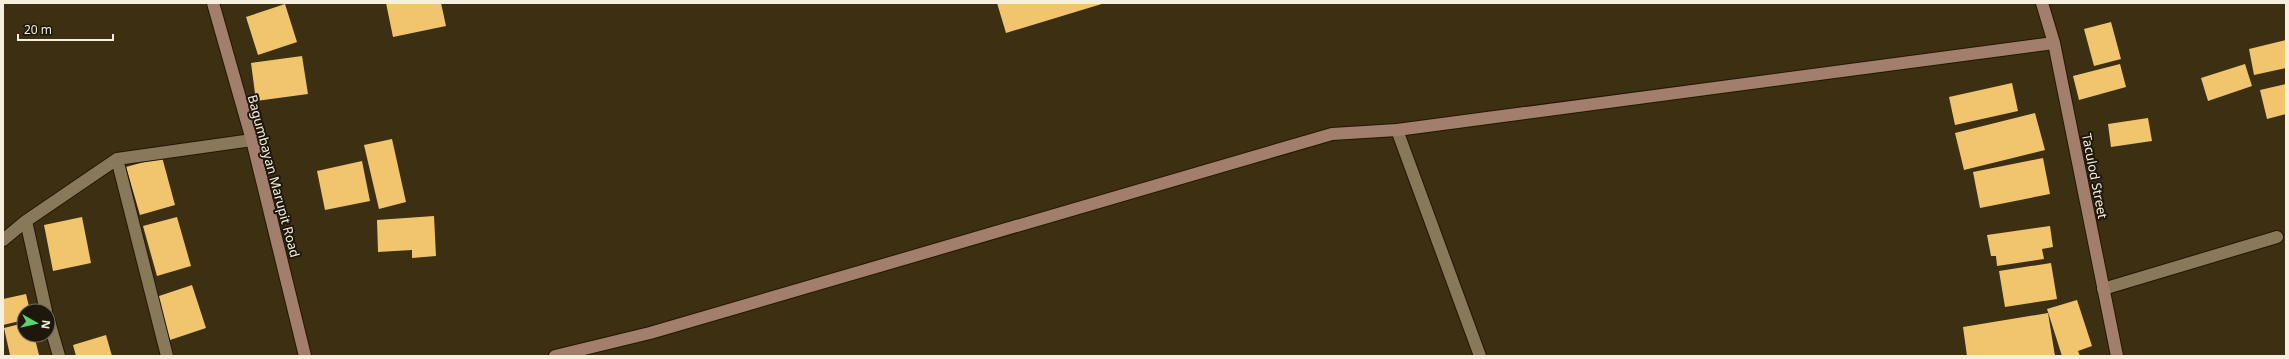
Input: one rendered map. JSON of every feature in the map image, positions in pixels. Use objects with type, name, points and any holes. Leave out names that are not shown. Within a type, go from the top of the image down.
[{"type":"street","name":"Bagumbayan Marupit Road","points":[[213,3],[252,140],[305,356]]},
{"type":"street","name":"Taculod Street","points":[[2042,3],[2054,43],[2117,356]]},
{"type":"street","points":[[555,356],[650,333],[1332,134],[1397,130],[2054,43]]},
{"type":"street","points":[[1397,130],[1480,356]]},
{"type":"street","points":[[3,240],[26,222],[117,159],[252,140]]},
{"type":"street","points":[[117,159],[167,356]]},
{"type":"street","points":[[26,222],[44,303]]},
{"type":"street","points":[[2103,289],[2277,237]]},
{"type":"street","points":[[55,343],[59,356]]},
{"type":"building","points":[[386,3],[441,3],[446,26],[393,37]]},
{"type":"building","points":[[997,3],[1105,3],[1006,33]]},
{"type":"building","points":[[285,4],[297,42],[258,55],[246,17]]},
{"type":"building","points":[[2111,22],[2121,59],[2094,66],[2084,29]]},
{"type":"building","points":[[2286,40],[2286,68],[2254,75],[2249,49]]},
{"type":"building","points":[[302,56],[308,94],[256,101],[251,63]]},
{"type":"building","points":[[2120,64],[2126,87],[2079,100],[2073,76]]},
{"type":"building","points":[[2245,64],[2252,86],[2208,101],[2201,78]]},
{"type":"building","points":[[2012,83],[2018,111],[1955,125],[1949,97]]},
{"type":"building","points":[[2286,84],[2286,114],[2267,119],[2260,90]]},
{"type":"building","points":[[2035,113],[2045,150],[1964,170],[1955,133]]},
{"type":"building","points":[[2148,118],[2152,141],[2111,147],[2108,124]]},
{"type":"building","points":[[392,139],[406,202],[379,209],[364,145]]},
{"type":"building","points":[[162,157],[175,205],[140,215],[126,167]]},
{"type":"building","points":[[2043,158],[2050,194],[1980,208],[1973,172]]},
{"type":"building","points":[[362,161],[370,201],[325,210],[317,171]]},
{"type":"building","points":[[434,216],[436,256],[412,258],[412,250],[378,252],[377,220]]},
{"type":"building","points":[[82,217],[91,263],[53,271],[44,225]]},
{"type":"building","points":[[177,217],[191,266],[157,276],[143,226]]},
{"type":"building","points":[[2050,226],[2053,247],[2042,249],[2044,259],[1997,266],[1996,256],[1991,256],[1987,235]]},
{"type":"building","points":[[2051,263],[2057,299],[2005,307],[1999,271]]},
{"type":"building","points":[[192,285],[206,328],[170,340],[156,297]]},
{"type":"building","points":[[26,294],[28,303],[16,303],[16,322],[3,325],[3,299]]},
{"type":"building","points":[[2077,300],[2092,346],[2078,351],[2080,356],[2062,356],[2047,309]]},
{"type":"building","points":[[2048,313],[2055,356],[1967,356],[1963,327]]},
{"type":"building","points":[[16,325],[16,343],[36,343],[39,355],[10,355],[4,328]]},
{"type":"building","points":[[106,335],[112,356],[76,356],[73,345]]}]
